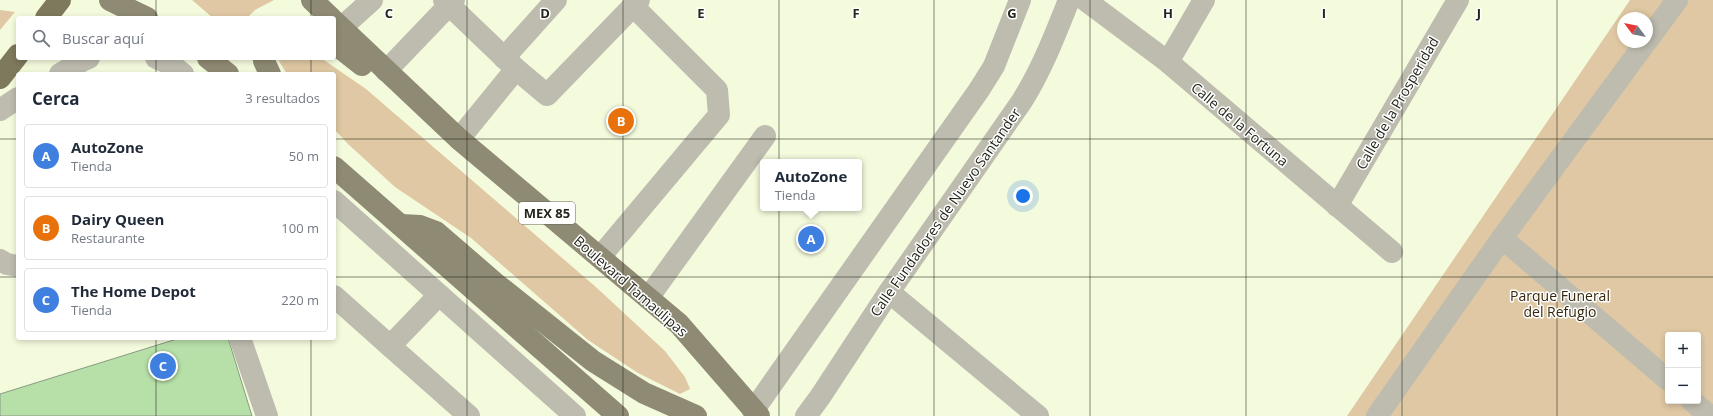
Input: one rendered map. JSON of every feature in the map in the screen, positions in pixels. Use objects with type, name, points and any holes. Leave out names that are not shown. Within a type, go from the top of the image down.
[{"type":"highway","points":[[48,16],[60,0]]},
{"type":"highway","points":[[0,78],[16,58]]},
{"type":"main road","points":[[110,0],[143,16]]},
{"type":"main road","points":[[312,0],[325,16]]},
{"type":"main road","points":[[336,29],[365,67],[386,71]]},
{"type":"main road","points":[[210,60],[226,72]]},
{"type":"main road","points":[[264,60],[269,72]]},
{"type":"main road","name":"Boulevard Tamaulipas","points":[[386,71],[459,139],[679,324],[755,414]]},
{"type":"main road","points":[[336,169],[618,416]]},
{"type":"main road","points":[[401,225],[420,226],[436,232],[495,283],[593,361],[644,394],[696,416]]},
{"type":"street","points":[[336,27],[372,0]]},
{"type":"street","points":[[459,139],[510,63],[556,0]]},
{"type":"street","points":[[755,414],[979,90],[994,66],[1020,0]]},
{"type":"street","name":"Calle Fundadores de Nuevo Santander","points":[[806,416],[888,292],[1036,79],[1069,0]]},
{"type":"street","name":"Calle de la Fortuna","points":[[1085,0],[1168,62],[1392,252]]},
{"type":"street","points":[[1168,62],[1204,0]]},
{"type":"street","name":"Calle de la Prosperidad","points":[[1337,206],[1458,0]]},
{"type":"street","points":[[1653,32],[1677,0]]},
{"type":"street","points":[[386,71],[449,2],[510,63],[547,96],[636,3],[717,90],[719,115],[600,258]]},
{"type":"street","points":[[1377,416],[1502,238],[1641,48]]},
{"type":"street","points":[[64,72],[85,60]]},
{"type":"street","points":[[161,60],[172,65],[181,72]]},
{"type":"street","points":[[0,110],[16,99]]},
{"type":"street","points":[[648,298],[765,136]]},
{"type":"street","points":[[336,203],[575,416]]},
{"type":"street","points":[[1502,238],[1665,377]]},
{"type":"street","points":[[888,292],[1038,416]]},
{"type":"street","points":[[390,346],[439,295]]},
{"type":"street","points":[[336,298],[469,416]]},
{"type":"street","points":[[241,340],[267,416]]},
{"type":"street","points":[[545,390],[563,367]]},
{"type":"street","points":[[1696,404],[1710,416]]},
{"type":"green space","points":[[192,0],[274,0],[255,10],[249,16],[211,16]]},
{"type":"green space","name":"Parque Funeral del Refugio","points":[[1630,0],[1713,0],[1713,416],[1347,416],[1617,19],[1617,48],[1653,48],[1653,12],[1622,12]]},
{"type":"green space","points":[[0,10],[15,12],[0,30]]},
{"type":"green space","points":[[278,60],[324,60],[366,89],[597,288],[665,351],[685,377],[690,389],[680,394],[638,373],[588,340],[471,238],[395,187],[336,131],[336,72],[286,72]]},
{"type":"building","points":[[174,340],[229,340],[252,416],[0,416],[0,394]]},
{"type":"place","name":"Dairy Queen","points":[[621,121]]},
{"type":"place","name":"AutoZone","points":[[811,239]]},
{"type":"place","name":"The Home Depot","points":[[163,366]]}]
